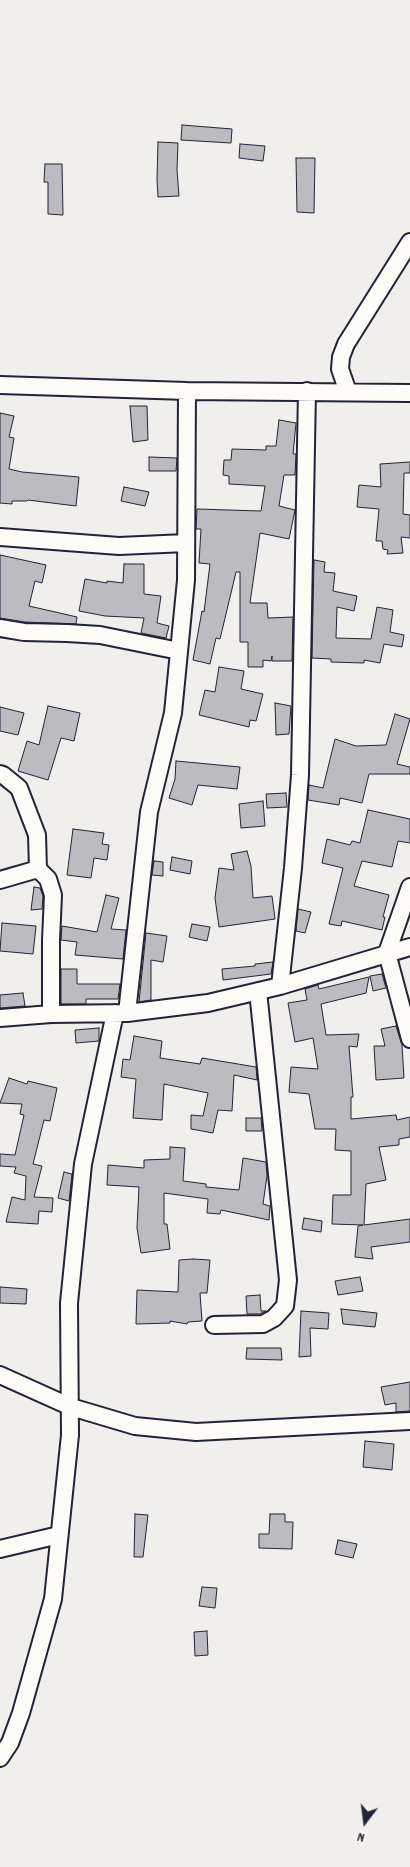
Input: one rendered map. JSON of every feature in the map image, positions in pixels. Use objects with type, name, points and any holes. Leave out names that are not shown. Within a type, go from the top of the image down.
[{"type":"street","points":[[348,392],[340,369],[341,357],[346,344],[410,242]]},
{"type":"street","points":[[0,385],[187,391],[410,393]]},
{"type":"street","points":[[0,1758],[10,1743],[21,1713],[53,1599],[70,1435],[70,1303],[83,1164],[121,1013],[149,812],[173,713],[186,580],[187,391]]},
{"type":"street","points":[[280,986],[293,868],[300,775],[307,391]]},
{"type":"street","points":[[0,537],[119,546],[186,542]]},
{"type":"street","points":[[0,628],[24,632],[100,635],[179,651]]},
{"type":"street","points":[[0,774],[19,788],[37,835],[38,869],[48,879],[53,895],[51,1014]]},
{"type":"street","points":[[0,880],[38,869]]},
{"type":"street","points":[[410,887],[387,953],[410,1039]]},
{"type":"street","points":[[0,1018],[51,1014],[121,1013],[208,1003],[280,986],[410,947]]},
{"type":"street","points":[[214,1325],[263,1324],[274,1318],[285,1306],[288,1280],[258,991]]},
{"type":"street","points":[[0,1376],[71,1407],[135,1426],[196,1432],[343,1426],[410,1421]]},
{"type":"street","points":[[0,1549],[59,1535]]},
{"type":"building","points":[[182,125],[232,129],[231,143],[181,140]]},
{"type":"building","points":[[158,142],[178,143],[177,170],[179,196],[158,197]]},
{"type":"building","points":[[240,144],[265,146],[263,161],[239,158]]},
{"type":"building","points":[[296,158],[315,158],[314,213],[297,212]]},
{"type":"building","points":[[45,164],[62,164],[63,215],[48,214],[48,182],[44,182]]},
{"type":"building","points":[[130,406],[147,406],[148,440],[133,442]]},
{"type":"building","points":[[0,413],[14,416],[9,437],[14,438],[9,469],[22,472],[79,477],[76,506],[28,500],[12,501],[12,504],[0,503]]},
{"type":"building","points":[[279,420],[296,423],[293,454],[296,454],[295,475],[284,475],[279,506],[295,510],[289,539],[260,533],[250,603],[267,603],[268,618],[293,617],[292,661],[272,661],[272,656],[271,661],[263,660],[263,667],[248,667],[248,642],[240,642],[240,572],[236,572],[220,639],[216,638],[210,664],[193,660],[202,611],[204,612],[210,564],[199,563],[201,529],[196,529],[197,509],[261,511],[265,486],[229,484],[229,476],[223,475],[224,460],[231,460],[232,449],[266,450],[266,446],[276,446]]},
{"type":"building","points":[[149,457],[177,458],[176,471],[149,471]]},
{"type":"building","points":[[410,462],[410,473],[404,473],[403,514],[410,515],[410,538],[401,537],[403,553],[387,554],[388,550],[383,549],[382,541],[376,541],[379,509],[357,507],[359,485],[381,487],[380,464]]},
{"type":"building","points":[[124,487],[149,492],[145,506],[121,501]]},
{"type":"building","points":[[0,555],[46,565],[42,583],[35,581],[29,606],[77,617],[76,624],[25,622],[0,618]]},
{"type":"building","points":[[314,560],[325,562],[324,572],[335,573],[333,591],[357,596],[354,611],[337,607],[336,638],[371,639],[377,607],[393,610],[390,632],[404,635],[402,647],[384,644],[380,663],[364,660],[364,663],[331,662],[331,659],[312,658]]},
{"type":"building","points":[[124,564],[144,564],[144,594],[161,596],[157,623],[169,626],[166,638],[141,633],[144,618],[105,616],[79,611],[85,579],[107,583],[107,581],[123,583]]},
{"type":"building","points":[[219,667],[244,671],[241,689],[263,694],[256,721],[250,720],[249,727],[199,715],[205,690],[215,692]]},
{"type":"building","points":[[275,703],[291,706],[289,734],[276,735]]},
{"type":"building","points":[[48,706],[80,713],[74,741],[61,738],[48,780],[18,771],[27,741],[39,745]]},
{"type":"building","points":[[0,707],[24,713],[18,735],[0,731]]},
{"type":"building","points":[[395,714],[410,719],[397,764],[410,767],[410,774],[369,774],[362,803],[340,798],[339,805],[308,800],[309,785],[323,788],[335,739],[356,746],[386,745]]},
{"type":"building","points":[[176,761],[240,767],[237,789],[198,785],[192,805],[169,798],[175,779]]},
{"type":"building","points":[[286,793],[287,807],[267,808],[266,794]]},
{"type":"building","points":[[263,801],[265,826],[241,828],[239,804]]},
{"type":"building","points":[[368,810],[410,819],[410,843],[398,841],[392,867],[362,861],[354,886],[389,895],[383,917],[385,917],[382,930],[342,921],[341,926],[329,924],[343,868],[322,863],[327,839],[350,845],[352,841],[360,843]]},
{"type":"building","points":[[73,829],[104,833],[102,844],[109,845],[107,860],[94,858],[91,878],[67,875]]},
{"type":"building","points":[[247,851],[251,866],[253,898],[272,896],[275,919],[219,927],[215,898],[219,868],[234,870],[231,854]]},
{"type":"building","points":[[172,857],[192,861],[190,874],[170,870]]},
{"type":"building","points":[[154,861],[163,862],[163,876],[152,875]]},
{"type":"building","points":[[34,887],[40,888],[43,896],[42,909],[31,910]]},
{"type":"building","points":[[106,895],[119,898],[111,929],[126,930],[123,959],[75,955],[77,942],[61,940],[62,926],[97,932]]},
{"type":"building","points":[[298,909],[311,912],[305,933],[296,931]]},
{"type":"building","points":[[2,923],[36,926],[33,954],[0,951]]},
{"type":"building","points":[[192,924],[210,927],[207,941],[189,937]]},
{"type":"building","points":[[146,933],[167,936],[163,962],[151,960],[151,1000],[139,1002]]},
{"type":"building","points":[[273,962],[271,974],[223,980],[222,969],[255,966],[255,964]]},
{"type":"building","points":[[61,969],[77,969],[77,984],[120,984],[118,999],[86,999],[86,1004],[61,1004]]},
{"type":"building","points":[[382,974],[386,988],[373,991],[370,976]]},
{"type":"building","points":[[369,977],[366,993],[321,1004],[326,1035],[359,1034],[357,1047],[349,1046],[353,1097],[351,1097],[351,1119],[396,1115],[397,1120],[410,1117],[410,1137],[399,1139],[399,1145],[379,1147],[386,1180],[366,1184],[364,1225],[410,1219],[410,1242],[371,1247],[373,1259],[355,1257],[358,1226],[363,1225],[332,1224],[333,1195],[351,1195],[351,1151],[335,1150],[336,1129],[315,1129],[309,1094],[289,1092],[291,1067],[318,1069],[313,1038],[295,1042],[288,1003],[307,1000],[305,989],[318,985],[319,989]]},
{"type":"building","points":[[23,993],[25,1006],[0,1008],[0,995]]},
{"type":"building","points":[[396,1026],[402,1045],[404,1078],[376,1080],[374,1046],[385,1046],[381,1029]]},
{"type":"building","points":[[99,1028],[99,1041],[76,1043],[75,1030]]},
{"type":"building","points":[[134,1036],[162,1041],[160,1058],[200,1064],[202,1058],[256,1067],[257,1080],[234,1075],[232,1111],[218,1110],[213,1133],[191,1129],[191,1115],[203,1116],[208,1093],[164,1084],[162,1120],[133,1118],[136,1079],[121,1077],[123,1059],[130,1060]]},
{"type":"building","points":[[9,1078],[27,1084],[28,1081],[57,1088],[50,1121],[44,1120],[33,1164],[42,1166],[34,1197],[53,1198],[52,1212],[39,1211],[38,1224],[6,1222],[12,1197],[25,1200],[26,1176],[14,1173],[16,1167],[0,1166],[0,1154],[15,1155],[24,1115],[20,1114],[22,1104],[0,1103]]},
{"type":"building","points":[[246,1118],[261,1118],[262,1131],[246,1131]]},
{"type":"building","points":[[170,1147],[185,1148],[183,1181],[206,1184],[206,1187],[239,1190],[243,1158],[266,1162],[267,1176],[263,1204],[270,1206],[269,1220],[221,1210],[220,1214],[207,1213],[208,1199],[164,1193],[164,1224],[167,1224],[170,1249],[141,1253],[137,1228],[139,1187],[107,1185],[108,1165],[144,1168],[144,1160],[170,1159]]},
{"type":"building","points":[[64,1172],[72,1174],[69,1201],[58,1198]]},
{"type":"building","points":[[304,1218],[322,1221],[321,1232],[302,1229]]},
{"type":"building","points":[[179,1260],[210,1260],[207,1293],[200,1293],[202,1321],[188,1322],[187,1324],[170,1321],[170,1323],[136,1324],[137,1290],[178,1292]]},
{"type":"building","points":[[360,1277],[363,1291],[338,1295],[335,1281]]},
{"type":"building","points":[[0,1287],[27,1289],[26,1304],[0,1303]]},
{"type":"building","points":[[260,1295],[261,1311],[266,1311],[260,1314],[247,1314],[246,1296]]},
{"type":"building","points":[[341,1309],[377,1313],[375,1327],[343,1324]]},
{"type":"building","points":[[301,1311],[329,1313],[328,1329],[310,1328],[311,1356],[299,1357]]},
{"type":"building","points":[[247,1348],[281,1348],[282,1360],[246,1359]]},
{"type":"building","points":[[410,1382],[410,1411],[396,1412],[396,1403],[385,1405],[381,1387]]},
{"type":"building","points":[[365,1441],[394,1444],[392,1470],[363,1467]]},
{"type":"building","points":[[135,1514],[148,1515],[143,1557],[134,1557]]},
{"type":"building","points":[[270,1514],[285,1514],[285,1522],[293,1522],[292,1549],[259,1548],[259,1534],[269,1534]]},
{"type":"building","points":[[338,1540],[357,1544],[353,1558],[335,1554]]},
{"type":"building","points":[[202,1587],[217,1588],[215,1608],[199,1606]]},
{"type":"building","points":[[207,1631],[208,1655],[195,1656],[194,1632]]}]
